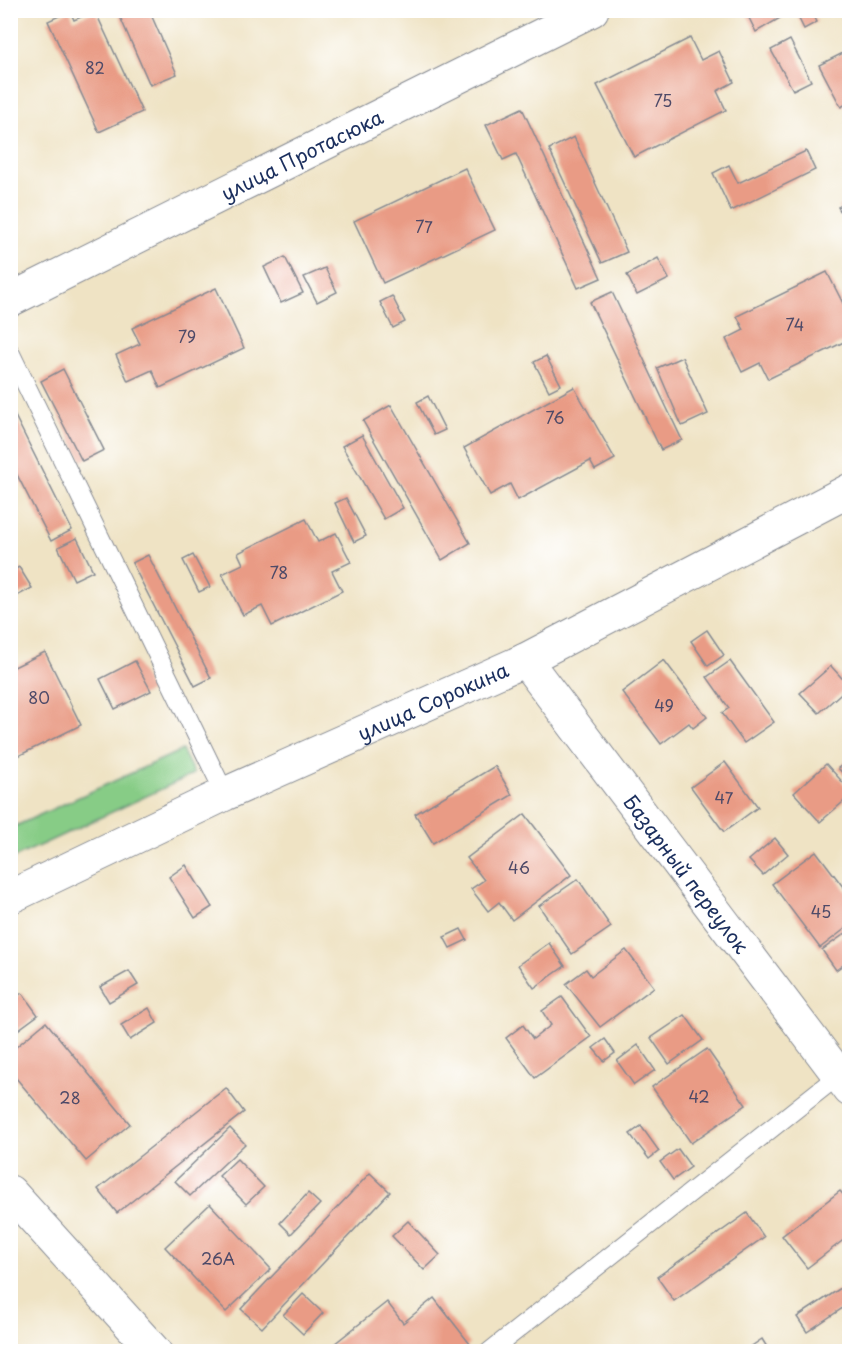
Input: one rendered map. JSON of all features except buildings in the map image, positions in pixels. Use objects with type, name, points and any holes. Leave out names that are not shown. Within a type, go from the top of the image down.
[{"type":"street","name":"улица Протасюка","points":[[10,300],[592,10]]},
{"type":"street","name":"улица Сорокина","points":[[10,897],[225,794],[525,660],[849,490]]},
{"type":"street","name":"Базарный переулок","points":[[525,660],[844,1082]]},
{"type":"street","points":[[10,1192],[155,1352]]},
{"type":"lane","points":[[10,352],[225,794]]},
{"type":"lane","points":[[489,1352],[844,1082]]},
{"type":"green space","points":[[182,750],[194,774],[11,859],[11,828]]}]
